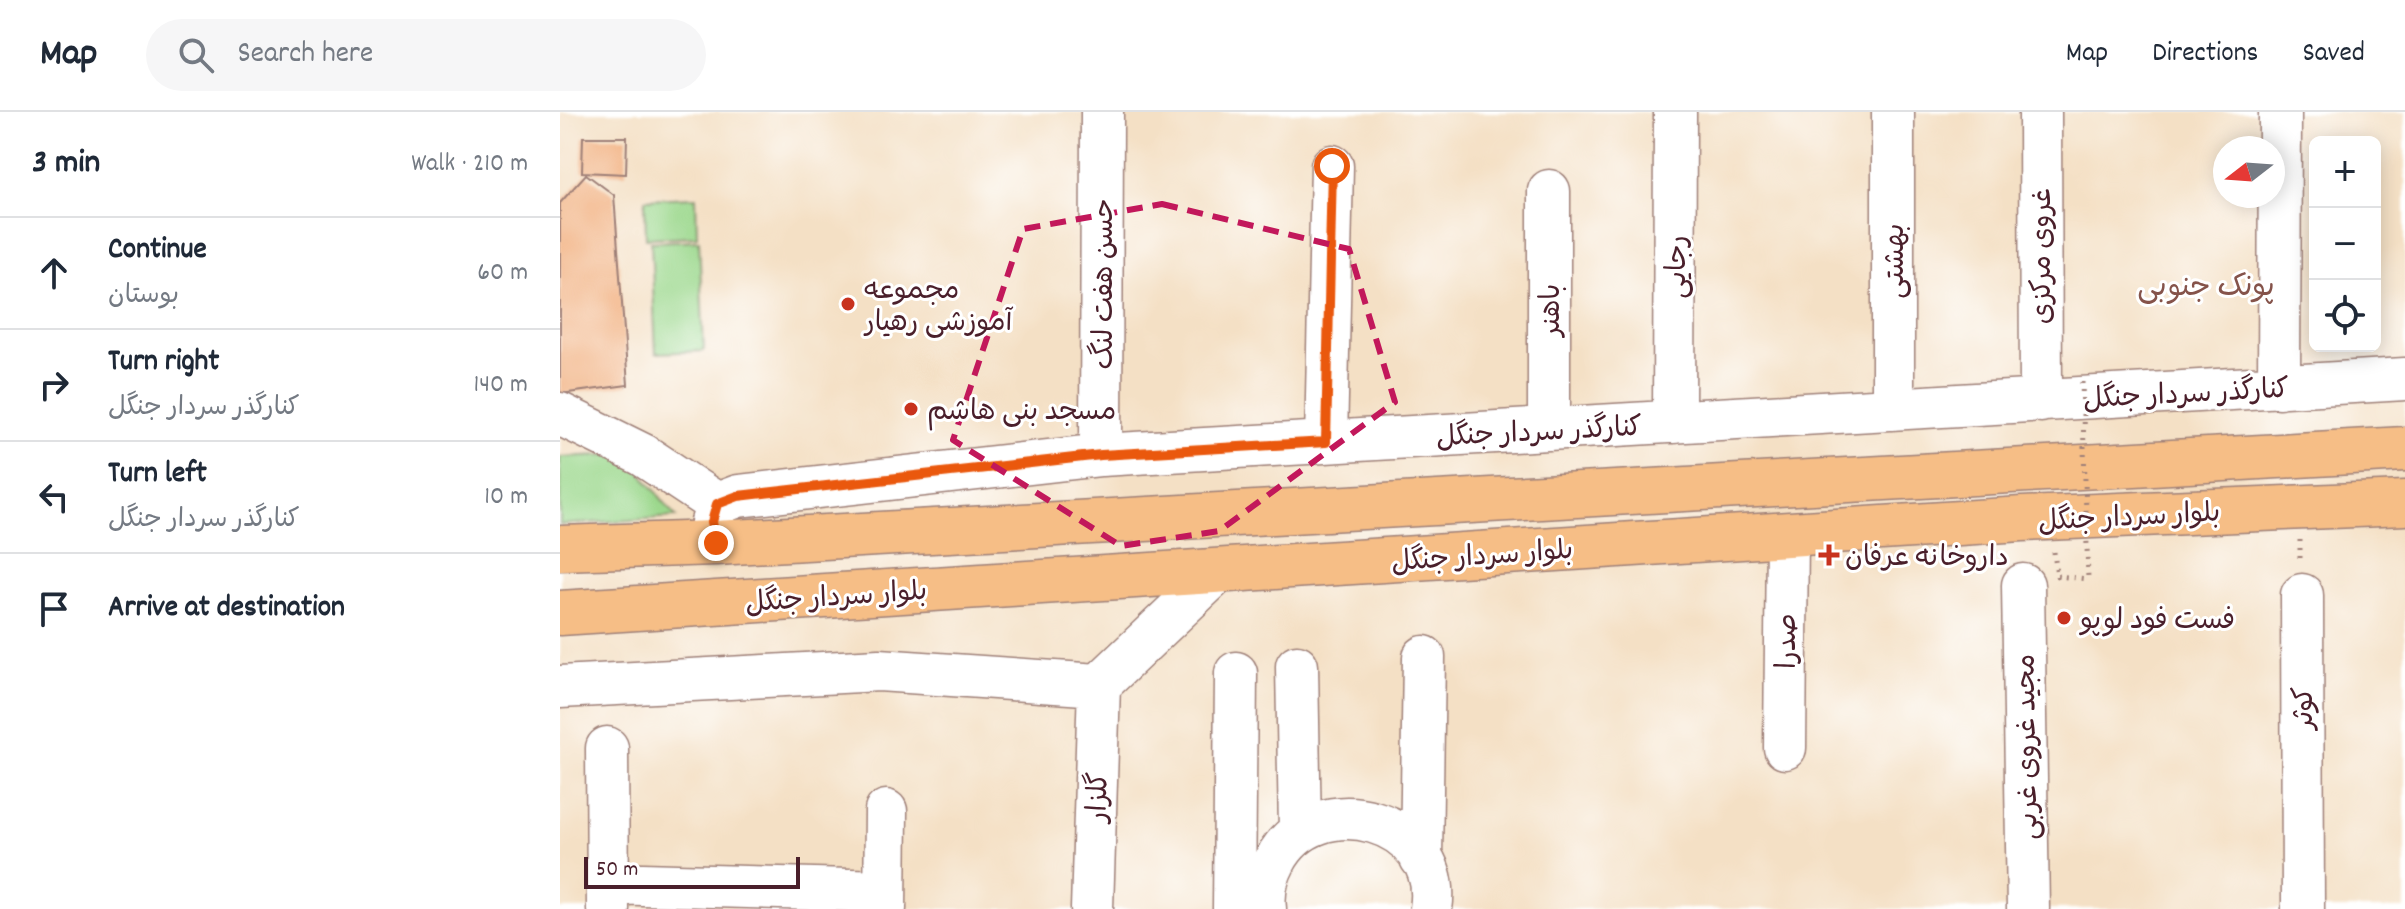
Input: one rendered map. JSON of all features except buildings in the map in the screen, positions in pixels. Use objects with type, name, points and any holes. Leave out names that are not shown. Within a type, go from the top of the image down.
[{"type":"main road","name":"بلوار سردار جنگل","points":[[560,548],[716,523],[2405,449]]},
{"type":"main road","name":"بلوار سردار جنگل","points":[[560,613],[1787,534],[2405,503]]},
{"type":"street","name":"حسن هفت لنگ","points":[[1101,455],[1102,112]]},
{"type":"street","name":"رجایی","points":[[1674,422],[1675,112]]},
{"type":"street","name":"بهشتی","points":[[1893,112],[1893,409]]},
{"type":"street","name":"غروی مرکزی","points":[[2040,112],[2041,401]]},
{"type":"street","points":[[2279,387],[2280,112]]},
{"type":"street","points":[[1326,442],[1332,166]]},
{"type":"street","name":"باهنر","points":[[1549,191],[1549,429]]},
{"type":"street","name":"کنارگذر سردار جنگل","points":[[716,523],[738,496],[1101,455],[2405,379]]},
{"type":"street","points":[[560,414],[643,455],[716,523]]},
{"type":"street","name":"صدرا","points":[[1785,748],[1787,534]]},
{"type":"street","points":[[560,687],[879,670],[1099,685],[1219,571]]},
{"type":"street","name":"مجید غروی غربی","points":[[2028,909],[2040,580]]},
{"type":"street","name":"کوثر","points":[[2302,595],[2303,909]]},
{"type":"street","points":[[1421,858],[1424,657]]},
{"type":"street","points":[[1297,666],[1300,831]]},
{"type":"street","points":[[1234,909],[1236,673]]},
{"type":"street","name":"گلزار","points":[[1092,909],[1099,685]]},
{"type":"street","points":[[607,748],[608,896],[885,900],[886,811]]},
{"type":"street","points":[[1265,909],[1268,873],[1281,849],[1300,831],[1325,819],[1353,816],[1380,822],[1404,837],[1421,858],[1430,880],[1431,909]]},
{"type":"path","points":[[2040,580],[2088,579],[2082,382]]},
{"type":"path","points":[[2298,507],[2302,595]]},
{"type":"highlighted area","points":[[1162,204],[1349,249],[1395,402],[1219,531],[1121,546],[953,440],[1023,229]]},
{"type":"green space","points":[[696,197],[697,236],[646,238],[645,199]]},
{"type":"green space","points":[[699,240],[704,351],[656,353],[651,242]]},
{"type":"green space","points":[[626,454],[676,517],[560,525],[560,457]]},
{"type":"place","name":"مجموعه آموزشی رهیار","points":[[848,304]]},
{"type":"place","name":"مسجد بنی هاشم","points":[[911,409]]},
{"type":"place","name":"داروخانه عرفان","points":[[1829,555]]},
{"type":"place","name":"فست فود لوپو","points":[[2064,618]]},
{"type":"district","name":"پونک جنوبی","points":[[2206,285]]},
{"type":"route","points":[[716,543],[712,522],[717,504],[738,496],[1101,455],[1326,442],[1332,166]]}]
